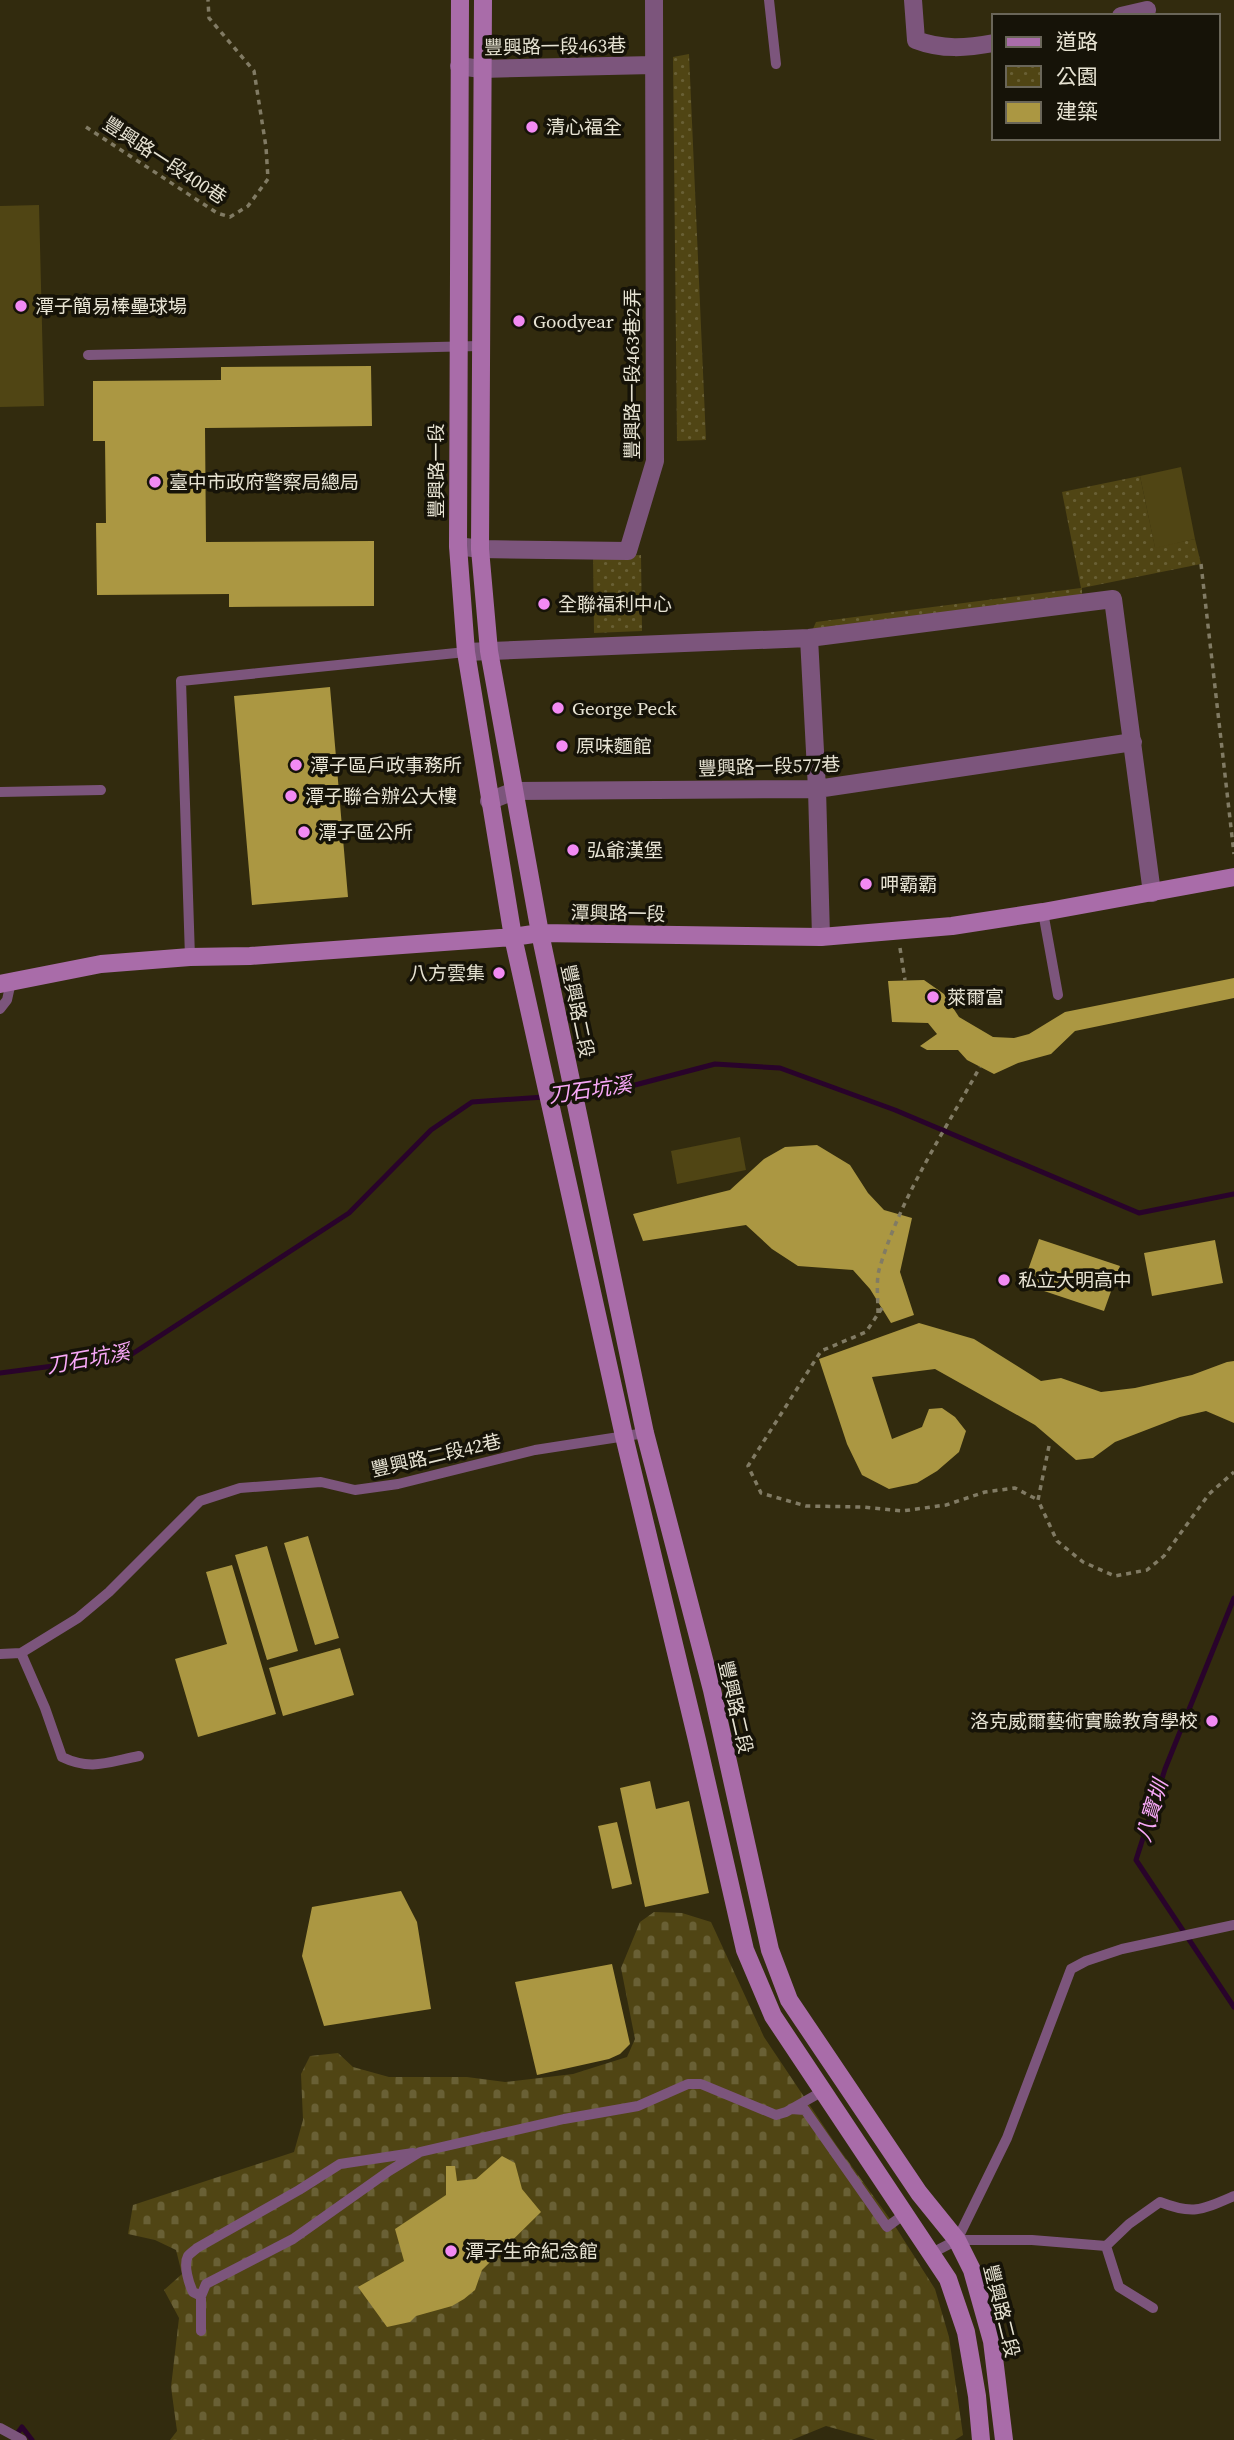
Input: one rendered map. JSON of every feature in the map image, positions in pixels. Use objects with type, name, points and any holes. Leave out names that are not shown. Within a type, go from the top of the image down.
[{"type":"street","name":"豐興路一段","points":[[460,0],[458,546],[466,652],[513,937]]},
{"type":"street","points":[[482,0],[480,549],[489,651],[540,933]]},
{"type":"street","points":[[653,65],[654,0]]},
{"type":"street","points":[[914,0],[916,40],[933,46],[952,48],[992,43]]},
{"type":"street","points":[[1130,14],[1147,10]]},
{"type":"street","name":"豐興路一段463巷","points":[[459,66],[481,69],[653,65]]},
{"type":"street","name":"豐興路一段463巷2弄","points":[[458,546],[480,549],[628,551],[655,461],[653,65]]},
{"type":"street","points":[[466,652],[809,638],[1113,599],[1152,893]]},
{"type":"street","points":[[809,638],[821,937]]},
{"type":"street","name":"豐興路一段577巷","points":[[489,801],[514,791],[817,789],[1133,742]]},
{"type":"street","name":"潭興路一段","points":[[6,983],[101,964],[190,957],[250,956],[540,933],[821,937],[951,926],[1234,877]]},
{"type":"street","name":"豐興路二段","points":[[540,933],[645,1433],[712,1690],[770,1950],[789,2000],[919,2193],[957,2240],[972,2270],[992,2341],[1004,2440]]},
{"type":"street","points":[[513,937],[624,1436],[745,1950],[773,2016],[948,2279],[966,2332],[981,2440]]},
{"type":"lane","points":[[769,0],[776,64]]},
{"type":"lane","points":[[88,355],[479,346]]},
{"type":"lane","points":[[190,957],[181,681],[466,652]]},
{"type":"lane","points":[[0,792],[101,790]]},
{"type":"lane","points":[[1043,912],[1058,995]]},
{"type":"lane","points":[[0,1009],[7,1000],[6,983]]},
{"type":"lane","name":"豐興路二段42巷","points":[[0,1654],[21,1653],[78,1618],[109,1592],[200,1501],[240,1488],[321,1482],[355,1490],[398,1485],[535,1450],[645,1433]]},
{"type":"lane","points":[[21,1653],[45,1708],[62,1757],[79,1766],[91,1766],[139,1756]]},
{"type":"lane","points":[[957,2240],[1007,2138],[1071,1969],[1086,1961],[1234,1925]]},
{"type":"lane","points":[[201,2296],[193,2292],[190,2285],[186,2260],[188,2255],[340,2164],[420,2152],[565,2119],[638,2106],[688,2084],[701,2084],[776,2115],[823,2091]]},
{"type":"lane","points":[[791,2109],[805,2110],[887,2227],[906,2213]]},
{"type":"lane","points":[[201,2331],[201,2296],[206,2284],[293,2239],[388,2171],[420,2152]]},
{"type":"lane","points":[[932,2253],[957,2240],[1031,2240],[1106,2246],[1129,2224],[1160,2202],[1183,2211],[1214,2206],[1234,2196]]},
{"type":"lane","points":[[1106,2246],[1119,2287],[1153,2308]]},
{"type":"lane","points":[[0,2428],[22,2440]]},
{"type":"path","name":"豐興路一段400巷","points":[[86,127],[217,214],[230,217],[248,206],[268,179],[266,147],[254,71],[209,18],[208,0]]},
{"type":"path","points":[[1200,564],[1234,854]]},
{"type":"path","points":[[897,930],[905,980]]},
{"type":"path","points":[[878,1315],[878,1272],[897,1223],[980,1067]]},
{"type":"path","points":[[882,1308],[866,1332],[821,1351],[748,1466],[761,1493],[806,1506],[902,1511],[946,1505],[985,1492],[1015,1488],[1038,1500]]},
{"type":"path","points":[[1049,1446],[1038,1500],[1057,1541],[1083,1562],[1115,1576],[1147,1570],[1164,1556],[1209,1494],[1234,1472]]},
{"type":"green space","points":[[689,54],[706,440],[677,441],[673,57]]},
{"type":"green space","name":"潭子簡易棒壘球場","points":[[39,205],[44,406],[0,407],[0,206]]},
{"type":"green space","points":[[1181,467],[1195,539],[1155,548],[1140,476]]},
{"type":"green space","points":[[1140,476],[1155,547],[1195,539],[1201,564],[1082,588],[1082,603],[809,638],[816,622],[1081,588],[1062,492]]},
{"type":"green space","points":[[641,555],[642,631],[594,633],[593,556]]},
{"type":"green space","points":[[740,1137],[746,1170],[677,1184],[671,1151]]},
{"type":"green space","points":[[654,1912],[682,1913],[711,1922],[764,2037],[895,2226],[935,2289],[949,2337],[963,2435],[955,2440],[876,2440],[826,2426],[792,2440],[170,2440],[177,2431],[171,2387],[179,2318],[164,2290],[182,2274],[176,2250],[155,2240],[128,2234],[133,2205],[294,2152],[303,2120],[301,2074],[310,2056],[338,2053],[353,2067],[389,2077],[467,2077],[505,2082],[573,2074],[627,2057],[635,2039],[621,1968],[640,1922]]},
{"type":"building","name":"臺中市政府警察局總局","points":[[371,366],[372,426],[205,428],[206,542],[374,541],[374,606],[229,607],[229,594],[97,595],[96,523],[106,523],[105,441],[93,441],[93,381],[221,380],[221,367]]},
{"type":"building","name":"潭子聯合辦公大樓","points":[[330,687],[348,897],[252,905],[234,696]]},
{"type":"building","points":[[1234,978],[1234,998],[1075,1031],[1051,1054],[1018,1063],[994,1074],[967,1060],[958,1050],[927,1050],[920,1046],[937,1034],[928,1023],[892,1022],[888,981],[924,980],[944,994],[959,1017],[993,1037],[1014,1038],[1029,1034],[1065,1012]]},
{"type":"building","points":[[817,1145],[850,1165],[868,1193],[884,1210],[912,1218],[900,1272],[914,1315],[891,1323],[870,1289],[853,1270],[798,1266],[772,1249],[746,1225],[643,1241],[633,1214],[730,1190],[764,1159],[785,1147]]},
{"type":"building","points":[[1039,1239],[1120,1266],[1104,1311],[1023,1284]]},
{"type":"building","points":[[1215,1240],[1223,1283],[1152,1296],[1144,1253]]},
{"type":"building","points":[[919,1323],[974,1339],[1041,1381],[1061,1378],[1101,1392],[1135,1388],[1192,1375],[1234,1361],[1234,1423],[1206,1411],[1180,1417],[1115,1442],[1093,1458],[1076,1460],[1035,1425],[935,1369],[872,1377],[892,1439],[922,1427],[929,1409],[942,1408],[955,1417],[966,1431],[959,1452],[937,1471],[917,1483],[889,1489],[862,1475],[847,1444],[819,1359]]},
{"type":"building","points":[[308,1536],[339,1638],[315,1645],[284,1543]]},
{"type":"building","points":[[267,1546],[298,1651],[267,1660],[235,1555]]},
{"type":"building","points":[[232,1565],[276,1714],[198,1737],[175,1659],[227,1644],[206,1572]]},
{"type":"building","points":[[340,1648],[354,1695],[283,1716],[269,1668]]},
{"type":"building","points":[[650,1781],[656,1809],[689,1801],[709,1893],[645,1907],[620,1788]]},
{"type":"building","points":[[617,1822],[632,1884],[612,1889],[598,1826]]},
{"type":"building","points":[[401,1891],[417,1922],[431,2009],[324,2026],[302,1956],[312,1907]]},
{"type":"building","points":[[612,1964],[630,2044],[620,2054],[609,2059],[537,2075],[515,1982]]},
{"type":"building","name":"潭子生命紀念館","points":[[502,2156],[515,2163],[522,2189],[541,2212],[482,2270],[475,2290],[464,2299],[452,2306],[416,2316],[410,2322],[387,2327],[358,2287],[404,2261],[395,2229],[446,2195],[446,2166],[455,2166],[457,2181],[476,2179]]},
{"type":"waterway","name":"刀石坑溪","points":[[553,1096],[612,1091],[715,1064],[780,1068],[895,1110],[1139,1213],[1234,1194]]},
{"type":"waterway","name":"刀石坑溪","points":[[0,1373],[129,1356],[349,1213],[431,1130],[472,1102],[544,1097]]},
{"type":"waterway","name":"八寶圳","points":[[1234,1598],[1165,1769],[1136,1860],[1234,2007]]},
{"type":"waterway","points":[[14,2438],[22,2427],[32,2440]]},
{"type":"place","name":"清心福全","points":[[532,127]]},
{"type":"place","name":"潭子簡易棒壘球場","points":[[21,306]]},
{"type":"place","name":"Goodyear","points":[[519,321]]},
{"type":"place","name":"臺中市政府警察局總局","points":[[155,482]]},
{"type":"place","name":"全聯福利中心","points":[[544,604]]},
{"type":"place","name":"George Peck","points":[[558,708]]},
{"type":"place","name":"原味麵館","points":[[562,746]]},
{"type":"place","name":"潭子區戶政事務所","points":[[296,765]]},
{"type":"place","name":"潭子聯合辦公大樓","points":[[291,796]]},
{"type":"place","name":"潭子區公所","points":[[304,832]]},
{"type":"place","name":"弘爺漢堡","points":[[573,850]]},
{"type":"place","name":"呷霸霸","points":[[866,884]]},
{"type":"place","name":"八方雲集","points":[[499,973]]},
{"type":"place","name":"萊爾富","points":[[933,997]]},
{"type":"place","name":"私立大明高中","points":[[1004,1280]]},
{"type":"place","name":"洛克威爾藝術實驗教育學校","points":[[1212,1721]]},
{"type":"place","name":"潭子生命紀念館","points":[[451,2251]]}]
